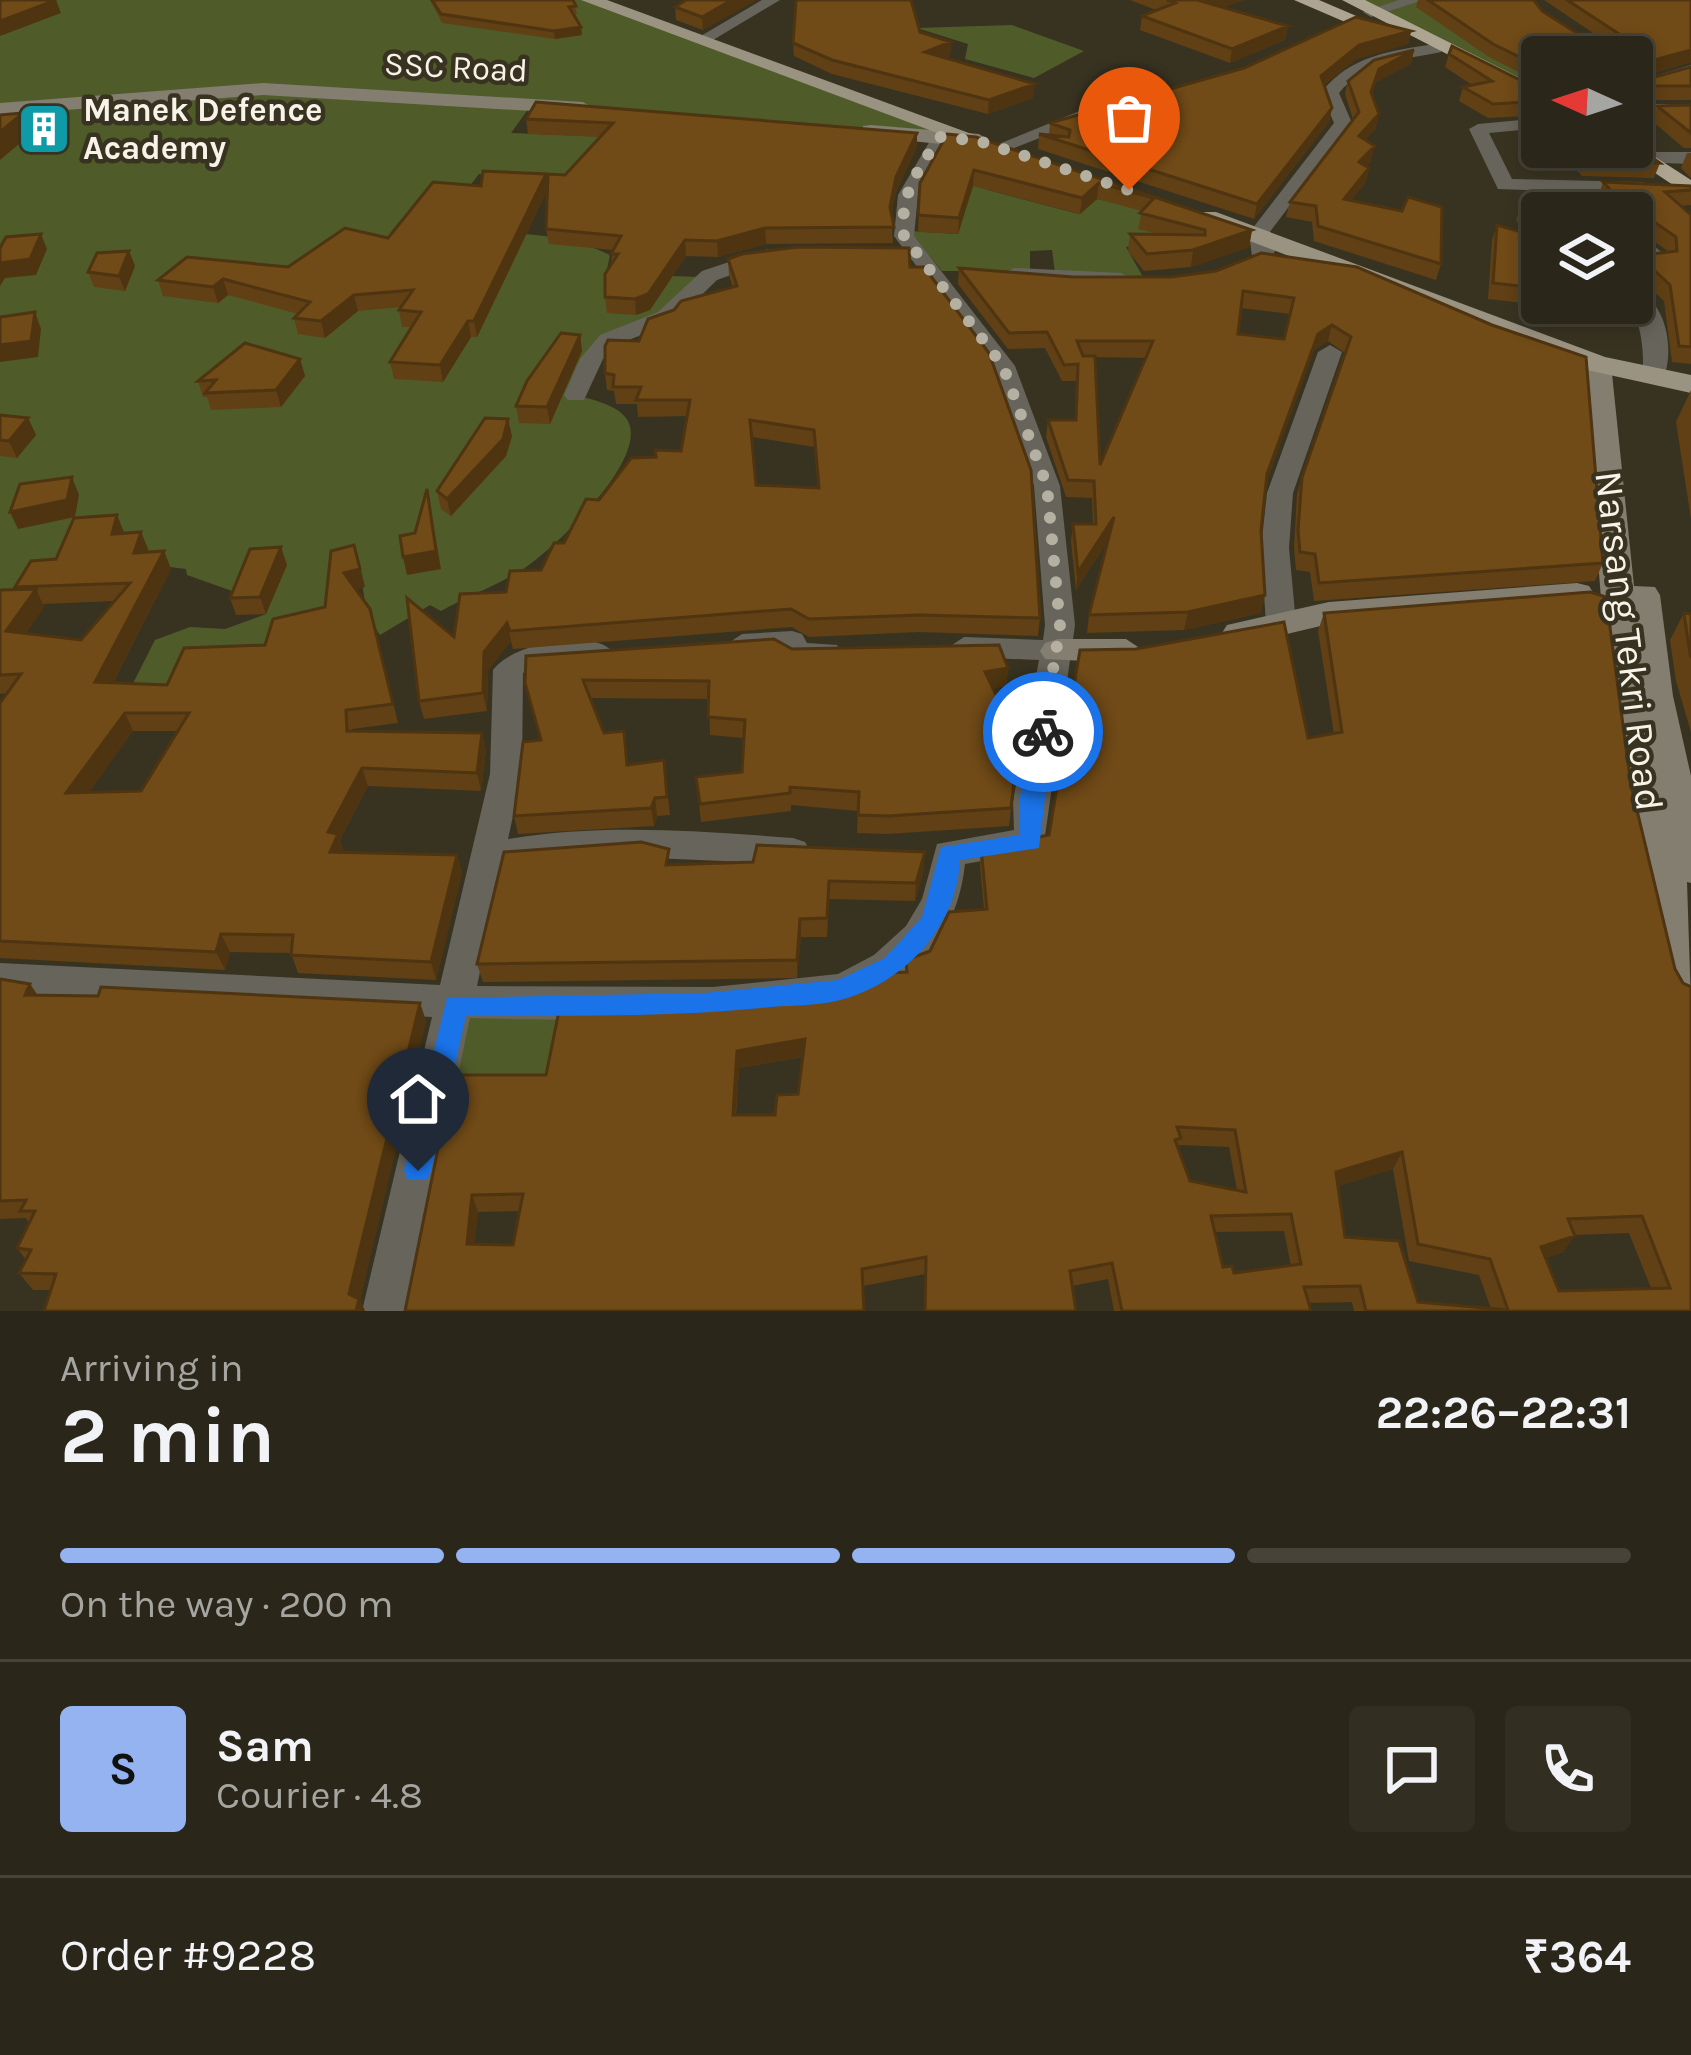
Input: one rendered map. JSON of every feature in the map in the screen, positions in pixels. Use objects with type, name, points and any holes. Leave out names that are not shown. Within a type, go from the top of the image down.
[{"type":"highway","points":[[1303,0],[1359,11],[1521,86]]},
{"type":"highway","points":[[1359,11],[1435,49],[1473,62]]},
{"type":"highway","points":[[1653,164],[1690,190]]},
{"type":"main road","points":[[590,0],[1042,162]]},
{"type":"main road","points":[[1194,212],[1597,364],[1691,384]]},
{"type":"street","points":[[702,40],[773,0]]},
{"type":"street","points":[[1330,32],[1359,11],[1416,0]]},
{"type":"street","points":[[1216,275],[1260,260],[1265,251],[1259,233],[1343,123],[1330,93],[1344,72],[1376,59],[1435,49]]},
{"type":"street","points":[[1654,79],[1691,70]]},
{"type":"street","name":"SSC Road","points":[[0,109],[263,89],[617,111]]},
{"type":"street","points":[[1653,106],[1691,110]]},
{"type":"street","points":[[849,130],[988,144],[1112,107]]},
{"type":"street","points":[[1521,125],[1478,129],[1505,185],[1690,190]]},
{"type":"street","points":[[906,854],[1031,842],[1030,802],[1058,651],[1056,559],[1047,486],[1003,366],[915,260],[904,236],[902,213],[911,182],[940,137]]},
{"type":"street","points":[[1653,154],[1691,158]]},
{"type":"street","points":[[1572,187],[1578,192]]},
{"type":"street","points":[[576,395],[587,363],[616,330],[666,317],[688,286],[706,274],[794,252]]},
{"type":"street","points":[[915,260],[979,273],[1136,280]]},
{"type":"street","points":[[1653,320],[1659,338],[1654,376]]},
{"type":"street","points":[[1281,624],[1275,548],[1280,493],[1330,352]]},
{"type":"street","name":"Narsang Tekri Road","points":[[1597,364],[1632,608],[1646,802],[1691,986]]},
{"type":"street","points":[[1208,640],[1329,613],[1554,595],[1585,594],[1632,608]]},
{"type":"street","name":"Narsang Tekri Road","points":[[1632,608],[1691,867]]},
{"type":"street","points":[[700,646],[792,641],[792,653],[856,650]]},
{"type":"street","points":[[937,647],[1058,651],[1169,647]]},
{"type":"street","points":[[385,1311],[506,774],[508,670],[516,661],[538,655],[630,650]]},
{"type":"street","points":[[490,856],[550,843],[652,838],[821,852]]},
{"type":"street","points":[[0,979],[456,1005],[704,1004],[841,990],[893,965],[932,922],[948,880],[949,853]]},
{"type":"green space","points":[[0,0],[590,0],[979,141],[532,104],[511,133],[614,137],[567,189],[479,174],[462,196],[465,233],[521,234],[574,242],[610,255],[606,274],[701,277],[666,317],[616,330],[576,395],[610,406],[626,418],[631,434],[614,477],[576,523],[537,559],[441,611],[430,605],[380,635],[367,616],[359,563],[321,620],[175,703],[124,701],[155,640],[190,627],[225,629],[266,614],[235,592],[187,575],[186,569],[74,555],[57,556],[39,579],[0,605],[0,109],[84,99],[0,106]]},
{"type":"green space","points":[[1361,0],[1416,0],[1521,64],[1521,81]]},
{"type":"green space","points":[[1012,25],[1084,51],[1034,78],[965,59],[968,44],[917,28]]},
{"type":"green space","points":[[974,175],[988,190],[1079,214],[1097,199],[1156,209],[1176,240],[1126,247],[1143,277],[1055,273],[1052,250],[1030,251],[1030,271],[942,271],[909,231],[958,234],[966,205],[919,200],[920,176]]},
{"type":"green space","points":[[456,1005],[568,1005],[553,1078],[437,1088]]},
{"type":"building","points":[[0,0],[56,0],[0,21]]},
{"type":"building","points":[[432,0],[573,0],[576,6],[569,7],[581,27],[554,31],[441,14]]},
{"type":"building","points":[[686,0],[732,0],[702,17],[675,7]]},
{"type":"building","points":[[796,0],[911,0],[920,32],[951,42],[925,52],[1035,84],[989,100],[832,60],[793,43]]},
{"type":"building","points":[[1167,0],[1205,0],[1201,1],[1288,26],[1232,49],[1142,16],[1175,3]]},
{"type":"building","points":[[1428,0],[1534,0],[1542,11],[1581,36],[1521,36],[1521,58]]},
{"type":"building","points":[[1567,0],[1691,0],[1691,50],[1653,60],[1653,36],[1622,36]]},
{"type":"building","points":[[1356,17],[1411,31],[1359,45],[1321,76],[1332,108],[1257,204],[1039,134],[1069,137],[1070,130],[1050,123],[1244,68]]},
{"type":"building","points":[[1452,46],[1521,80],[1521,102],[1493,104],[1463,87],[1492,81],[1449,54]]},
{"type":"building","points":[[1414,50],[1379,69],[1371,92],[1379,114],[1359,136],[1375,146],[1359,162],[1369,168],[1344,199],[1402,211],[1408,197],[1442,207],[1441,264],[1318,226],[1316,206],[1290,202],[1359,112],[1348,81],[1374,60]]},
{"type":"building","points":[[1691,67],[1691,86],[1653,86],[1653,78]]},
{"type":"building","points":[[536,102],[917,133],[896,177],[890,207],[894,227],[765,228],[717,241],[685,240],[648,294],[635,299],[605,297],[605,274],[618,254],[611,254],[621,236],[546,229],[548,174],[565,175],[613,123],[526,119]]},
{"type":"building","points":[[1691,105],[1691,133],[1657,106]]},
{"type":"building","points":[[23,113],[0,132],[0,115]]},
{"type":"building","points":[[947,134],[976,137],[1252,230],[1193,250],[1147,254],[1130,234],[1205,235],[1205,230],[1140,213],[1154,198],[1099,183],[1082,198],[974,170],[959,218],[918,215],[920,183]]},
{"type":"building","points":[[483,171],[546,174],[474,321],[468,321],[440,365],[390,362],[421,312],[399,310],[413,290],[354,295],[321,321],[294,318],[310,302],[223,279],[213,287],[158,280],[187,257],[288,267],[345,228],[388,238],[433,182],[481,186]]},
{"type":"building","points":[[1603,182],[1691,186],[1691,190],[1665,192],[1691,215],[1691,347],[1679,346],[1670,285],[1653,269],[1653,254],[1677,251],[1676,237],[1653,221],[1653,192],[1612,192]]},
{"type":"building","points":[[1497,225],[1521,232],[1521,286],[1493,283]]},
{"type":"building","points":[[41,234],[30,259],[0,263],[6,237]]},
{"type":"building","points":[[798,247],[909,248],[910,267],[924,267],[989,353],[1031,470],[1040,618],[809,619],[791,609],[510,631],[507,623],[484,652],[483,693],[419,701],[407,598],[454,637],[460,594],[506,592],[510,571],[541,570],[554,543],[564,543],[586,499],[599,500],[631,458],[656,457],[655,450],[681,451],[690,400],[636,400],[641,387],[613,387],[614,375],[605,373],[605,346],[608,340],[639,341],[648,319],[674,310],[681,301],[737,286],[728,259]],"holes":[[[750,420],[814,430],[819,488],[756,485]]]},
{"type":"building","points":[[129,251],[119,276],[88,272],[97,253]]},
{"type":"building","points":[[1261,253],[1357,267],[1492,325],[1586,357],[1603,563],[1319,583],[1315,554],[1300,552],[1298,530],[1302,477],[1351,337],[1332,325],[1318,334],[1267,474],[1261,530],[1265,595],[1188,612],[1089,615],[1114,517],[1078,572],[1073,524],[1096,524],[1094,481],[1068,480],[1048,420],[1076,420],[1078,364],[1064,365],[1047,332],[1009,333],[959,268],[1073,277],[1171,277],[1216,271]],"holes":[[[1243,291],[1294,298],[1284,339],[1238,334]],[[1077,341],[1153,341],[1100,465],[1095,356],[1083,356]]]},
{"type":"building","points":[[35,312],[31,341],[0,345],[0,317]]},
{"type":"building","points":[[561,333],[580,335],[547,407],[516,406],[527,381]]},
{"type":"building","points":[[245,343],[300,359],[276,390],[205,393],[216,380],[198,381]]},
{"type":"building","points":[[0,415],[28,418],[9,441],[0,440]]},
{"type":"building","points":[[485,418],[508,419],[503,439],[447,499],[437,491]]},
{"type":"building","points":[[72,477],[67,500],[10,512],[20,484]]},
{"type":"building","points":[[427,489],[436,551],[403,557],[400,536],[415,533]]},
{"type":"building","points":[[117,515],[112,534],[141,532],[134,553],[164,551],[95,682],[167,685],[184,648],[265,645],[273,619],[325,607],[331,551],[354,545],[360,569],[344,573],[370,609],[393,704],[346,710],[347,731],[482,733],[477,773],[362,768],[328,832],[338,834],[330,852],[457,855],[431,962],[291,955],[293,935],[221,934],[216,952],[0,941],[0,703],[21,674],[0,675],[0,590],[36,589],[6,631],[81,640],[130,583],[15,587],[31,561],[56,559],[74,518]],"holes":[[[125,713],[189,713],[141,791],[66,793]]]},
{"type":"building","points":[[281,547],[260,597],[230,598],[250,549]]},
{"type":"building","points":[[1590,592],[1606,597],[1631,785],[1675,969],[1691,987],[1691,1311],[1366,1311],[1360,1286],[1304,1287],[1311,1311],[1122,1311],[1112,1263],[1070,1271],[1076,1311],[925,1311],[926,1257],[862,1269],[864,1311],[405,1311],[453,1075],[546,1075],[560,1006],[751,1004],[802,999],[884,973],[907,972],[906,960],[930,951],[949,912],[987,909],[981,848],[1049,835],[1080,650],[1136,649],[1284,622],[1308,738],[1342,732],[1324,613]],"holes":[[[805,1039],[798,1094],[777,1095],[775,1115],[733,1115],[737,1051]],[[1177,1127],[1235,1130],[1246,1192],[1190,1181],[1175,1140],[1181,1138]],[[1402,1152],[1418,1244],[1490,1259],[1508,1310],[1418,1302],[1399,1241],[1345,1237],[1336,1172]],[[523,1194],[513,1245],[467,1244],[472,1195]],[[1291,1214],[1301,1264],[1234,1273],[1232,1266],[1223,1267],[1211,1216]],[[1642,1216],[1670,1288],[1559,1291],[1541,1247],[1575,1236],[1568,1219]]]},
{"type":"building","points":[[1684,613],[1691,614],[1691,658],[1690,654]]},
{"type":"building","points":[[774,639],[792,649],[999,645],[1008,668],[985,672],[1009,722],[1018,721],[1020,729],[1011,808],[858,815],[859,792],[790,787],[790,793],[700,804],[696,777],[742,772],[745,720],[708,717],[709,681],[583,680],[604,733],[624,731],[627,765],[664,760],[667,797],[655,798],[651,808],[514,816],[523,742],[541,740],[525,683],[526,656]]},
{"type":"building","points":[[641,842],[669,849],[666,865],[753,862],[757,845],[925,852],[916,883],[829,881],[827,918],[800,919],[797,960],[477,964],[504,852]]},
{"type":"building","points":[[0,979],[30,984],[25,995],[98,996],[101,987],[420,1003],[349,1294],[359,1299],[356,1311],[44,1311],[56,1274],[19,1273],[31,1250],[17,1248],[35,1211],[20,1211],[26,1200],[0,1201]]},
{"type":"way so far","points":[[1043,732],[1060,626],[1047,486],[1003,366],[904,236],[902,213],[911,182],[940,137],[979,141],[1129,190]]},
{"type":"place","name":"Manek Defence Academy","points":[[44,129]]},
{"type":"route","points":[[418,1171],[456,1005],[704,1004],[841,990],[893,965],[932,922],[948,880],[949,853],[1031,842],[1030,802],[1043,732]]}]
